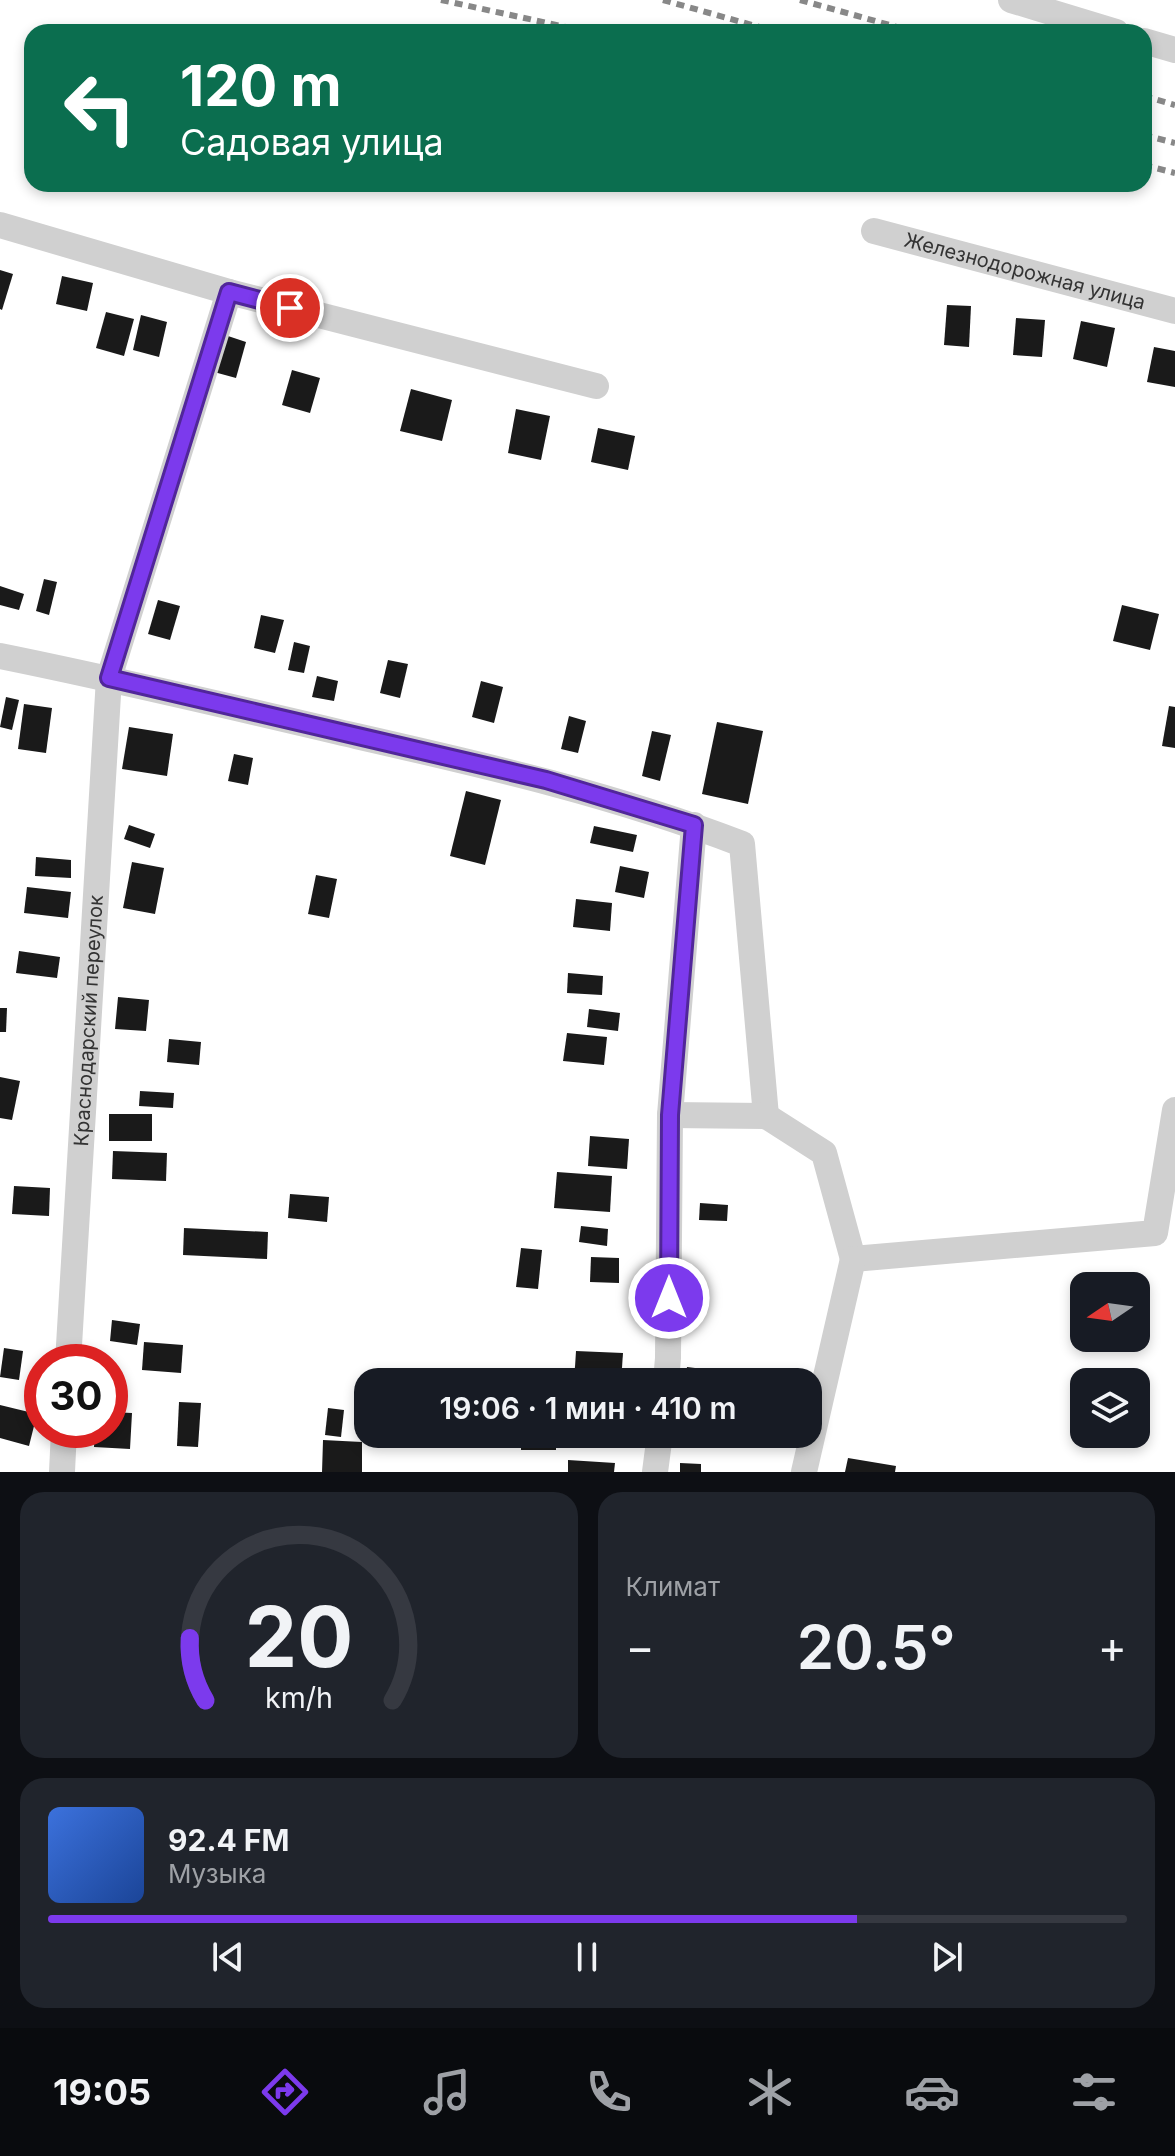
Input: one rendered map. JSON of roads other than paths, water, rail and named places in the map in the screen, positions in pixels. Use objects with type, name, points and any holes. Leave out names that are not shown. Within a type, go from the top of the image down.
[{"type":"street","points":[[1011,0],[1090,24]]},
{"type":"street","points":[[1152,43],[1175,50]]},
{"type":"street","points":[[0,225],[229,292],[596,386]]},
{"type":"street","name":"Железнодорожная улица","points":[[874,231],[1175,311]]},
{"type":"street","name":"Краснодарский переулок","points":[[69,1344],[109,678],[229,292]]},
{"type":"street","points":[[0,656],[109,678],[546,780],[694,825],[742,844],[766,1116]]},
{"type":"street","points":[[667,1368],[670,1115],[694,825]]},
{"type":"street","points":[[853,1259],[1155,1233],[1175,1110]]},
{"type":"street","points":[[670,1115],[766,1116],[824,1153],[853,1259],[804,1472]]},
{"type":"street","points":[[62,1472],[63,1448]]},
{"type":"street","points":[[655,1472],[658,1448]]},
{"type":"railway","points":[[441,0],[552,24]]},
{"type":"railway","points":[[663,0],[748,24]]},
{"type":"railway","points":[[800,0],[886,24]]},
{"type":"railway","points":[[1152,98],[1175,105]]},
{"type":"railway","points":[[1152,137],[1175,143]]},
{"type":"railway","points":[[1152,167],[1175,173]]}]
